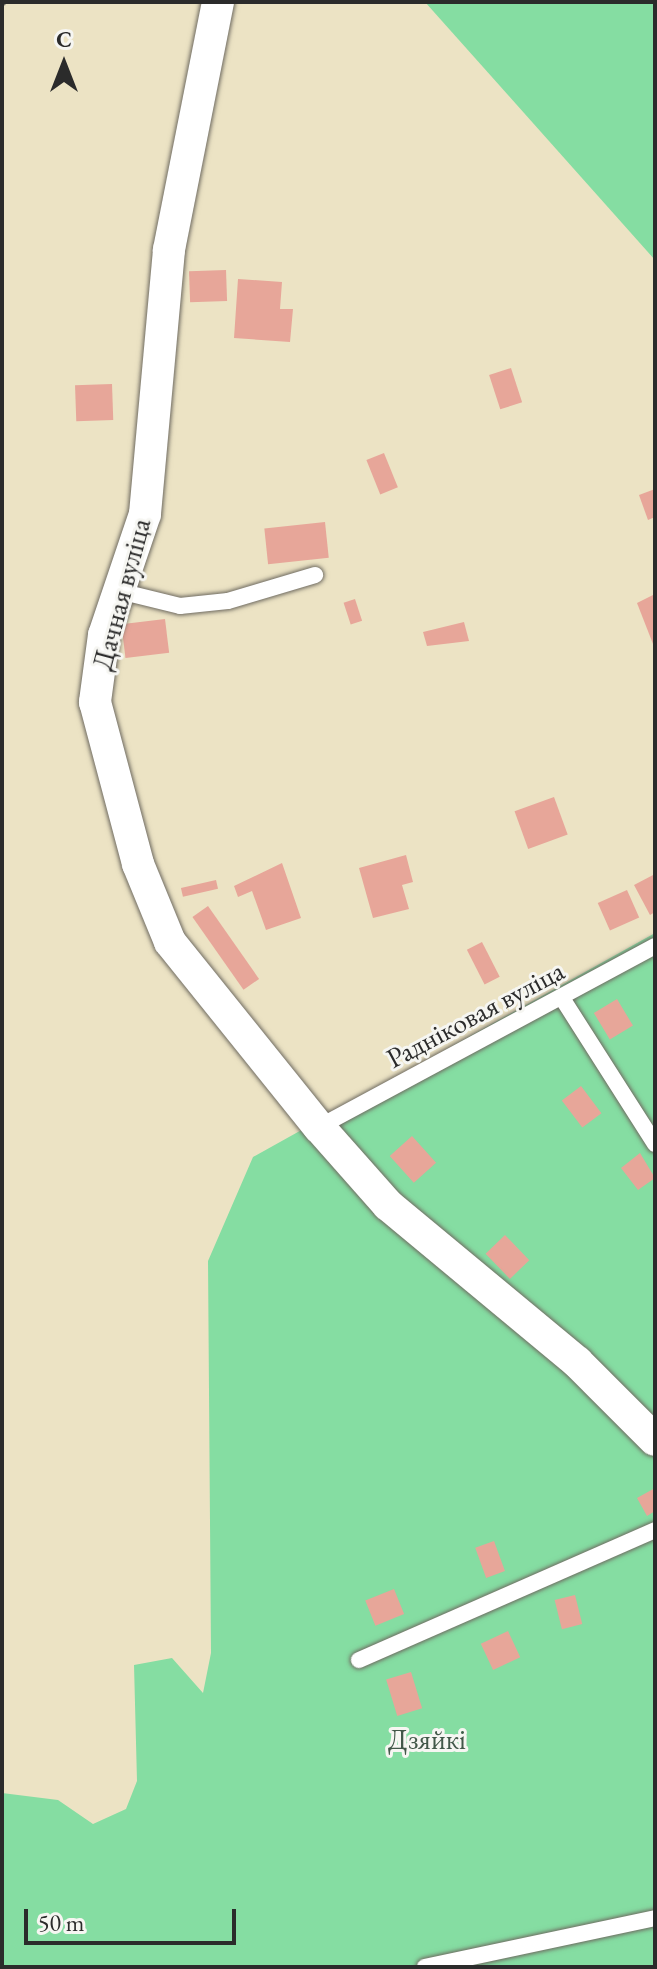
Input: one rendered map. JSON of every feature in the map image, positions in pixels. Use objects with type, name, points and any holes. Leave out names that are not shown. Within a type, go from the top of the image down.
[{"type":"street","name":"Дачная вуліца","points":[[218,2],[169,250],[145,514],[119,591],[95,702],[138,864],[170,942],[319,1127],[388,1205],[577,1362],[655,1440]]},
{"type":"lane","points":[[119,591],[180,606],[228,601],[315,575]]},
{"type":"lane","name":"Радніковая вуліца","points":[[319,1127],[655,946]]},
{"type":"lane","points":[[562,998],[655,1144]]},
{"type":"lane","points":[[359,1660],[655,1530]]},
{"type":"lane","points":[[425,1967],[655,1918]]},
{"type":"green space","points":[[425,2],[655,2],[655,260]]},
{"type":"green space","name":"Дзяйкі","points":[[655,933],[655,1967],[2,1967],[2,1793],[58,1800],[93,1824],[126,1809],[137,1781],[134,1665],[172,1658],[203,1693],[211,1653],[208,1261],[253,1157]]},
{"type":"building","points":[[226,270],[227,301],[190,302],[189,271]]},
{"type":"building","points":[[238,279],[282,282],[280,309],[293,309],[290,342],[234,338]]},
{"type":"building","points":[[511,368],[522,402],[500,409],[489,375]]},
{"type":"building","points":[[112,384],[113,420],[76,421],[75,385]]},
{"type":"building","points":[[384,453],[398,487],[380,494],[366,460]]},
{"type":"building","points":[[655,489],[655,517],[648,520],[639,495]]},
{"type":"building","points":[[325,522],[329,558],[268,564],[264,528]]},
{"type":"building","points":[[655,594],[655,643],[653,644],[637,603]]},
{"type":"building","points":[[355,599],[362,621],[351,625],[344,603]]},
{"type":"building","points":[[165,619],[169,653],[125,658],[121,624]]},
{"type":"building","points":[[464,622],[469,641],[427,646],[423,632]]},
{"type":"building","points":[[554,797],[568,835],[528,849],[515,811]]},
{"type":"building","points":[[406,855],[413,882],[402,885],[409,909],[373,918],[359,868]]},
{"type":"building","points":[[282,863],[301,918],[266,930],[252,891],[238,897],[234,886]]},
{"type":"building","points":[[655,874],[655,912],[650,915],[634,885]]},
{"type":"building","points":[[216,880],[218,889],[183,897],[181,888]]},
{"type":"building","points":[[627,890],[639,917],[610,930],[598,903]]},
{"type":"building","points":[[208,906],[259,979],[243,990],[192,917]]},
{"type":"building","points":[[482,942],[500,977],[485,984],[467,950]]},
{"type":"building","points":[[617,999],[633,1026],[610,1039],[594,1013]]},
{"type":"building","points":[[581,1086],[601,1113],[582,1128],[562,1100]]},
{"type":"building","points":[[412,1136],[436,1163],[414,1183],[390,1156]]},
{"type":"building","points":[[640,1153],[655,1178],[638,1190],[621,1168]]},
{"type":"building","points":[[505,1235],[529,1260],[510,1279],[486,1254]]},
{"type":"building","points":[[655,1488],[655,1511],[647,1516],[637,1498]]},
{"type":"building","points":[[494,1541],[505,1571],[486,1578],[475,1548]]},
{"type":"building","points":[[394,1589],[404,1614],[375,1626],[365,1601]]},
{"type":"building","points":[[575,1595],[582,1624],[562,1629],[555,1600]]},
{"type":"building","points":[[508,1631],[520,1657],[493,1670],[481,1644]]},
{"type":"building","points":[[411,1672],[422,1708],[397,1716],[386,1680]]}]
